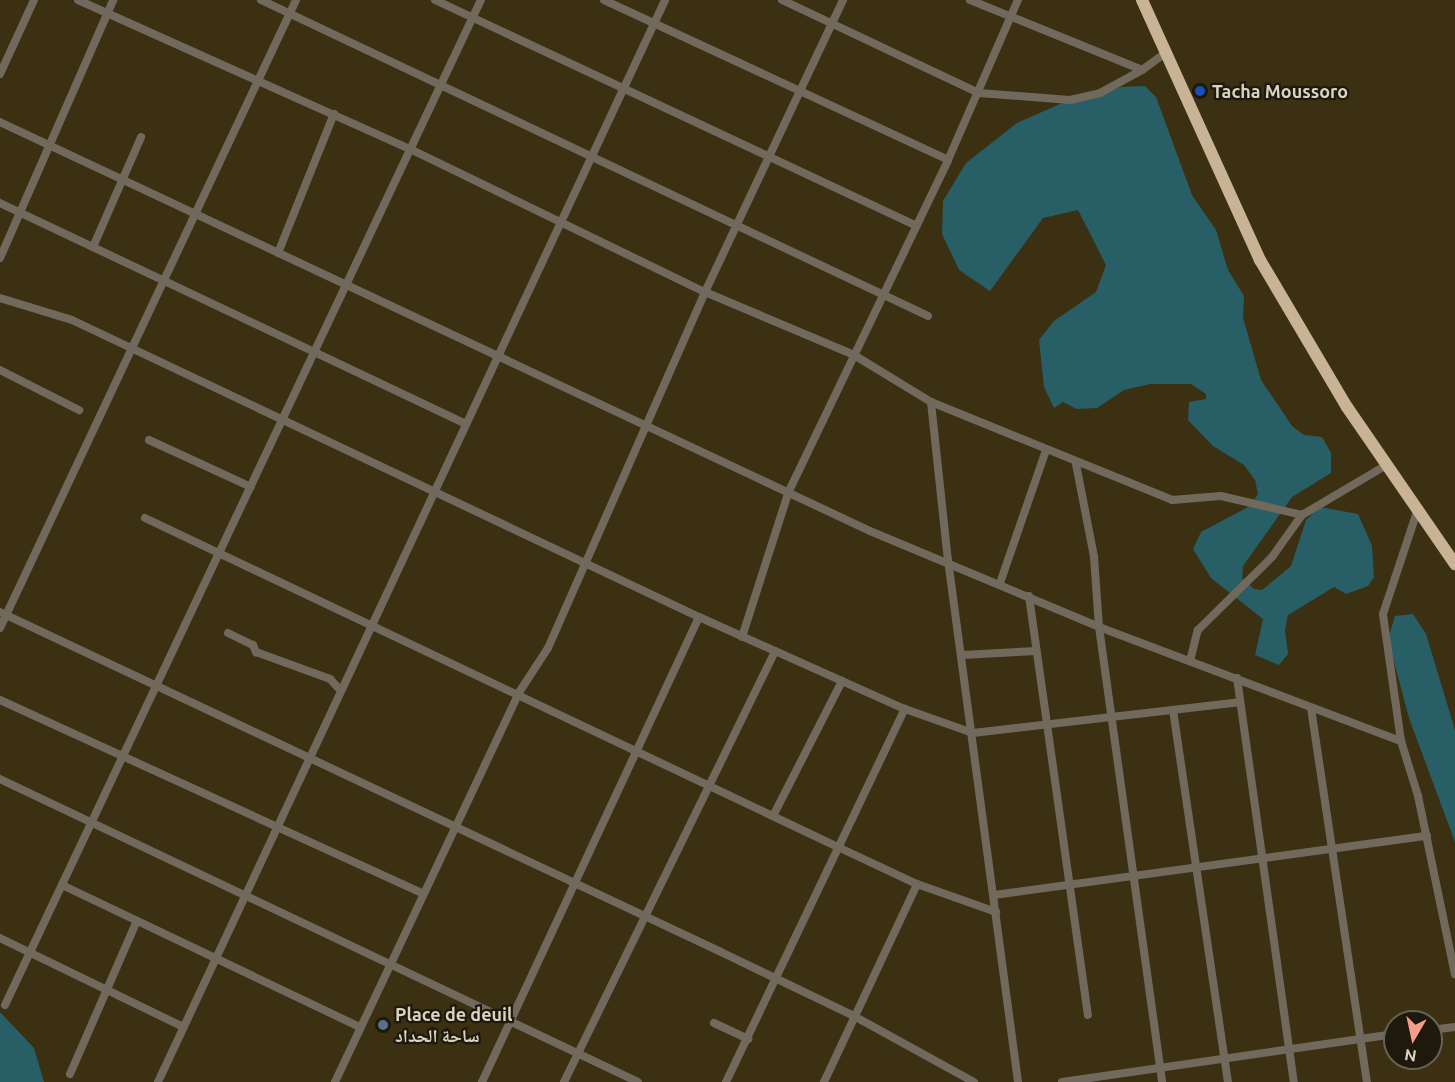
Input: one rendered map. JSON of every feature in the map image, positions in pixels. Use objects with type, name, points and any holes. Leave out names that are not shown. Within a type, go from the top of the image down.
[{"type":"highway","points":[[1142,0],[1260,260],[1385,466],[1455,564]]},
{"type":"highway","points":[[1148,0],[1155,27]]},
{"type":"street","points":[[0,74],[34,0]]},
{"type":"street","points":[[78,0],[410,149],[705,292],[854,355],[931,402],[1076,464],[1172,500],[1221,496],[1302,515]]},
{"type":"street","points":[[0,258],[47,144],[113,0]]},
{"type":"street","points":[[261,0],[884,293],[928,316]]},
{"type":"street","points":[[0,628],[3,613],[134,349],[192,212],[259,80],[296,0]]},
{"type":"street","points":[[435,0],[768,160],[917,226]]},
{"type":"street","points":[[5,1005],[223,552],[281,420],[347,287],[481,0]]},
{"type":"street","points":[[604,0],[948,160]]},
{"type":"street","points":[[158,1082],[244,894],[372,626],[432,490],[466,424],[621,89],[665,0]]},
{"type":"street","points":[[782,0],[979,93],[1070,100],[1100,93],[1142,70],[1165,53]]},
{"type":"street","points":[[334,1082],[421,893],[518,694],[548,648],[705,292],[843,0]]},
{"type":"street","points":[[970,0],[1142,70]]},
{"type":"street","points":[[742,637],[789,491],[948,160],[1018,0]]},
{"type":"street","points":[[278,253],[334,114]]},
{"type":"street","points":[[0,122],[870,531],[948,560],[1099,627],[1401,741]]},
{"type":"street","points":[[93,247],[120,178],[141,137]]},
{"type":"street","points":[[0,203],[466,424]]},
{"type":"street","points":[[0,298],[72,320],[742,637],[905,709],[973,733],[1239,702]]},
{"type":"street","points":[[0,370],[79,410]]},
{"type":"street","points":[[931,402],[948,560],[1018,1082]]},
{"type":"street","points":[[149,440],[251,487]]},
{"type":"street","points":[[1000,583],[1046,450]]},
{"type":"street","points":[[1076,464],[1094,557],[1099,627],[1162,1082]]},
{"type":"street","points":[[1190,661],[1198,630],[1279,549],[1302,515],[1385,466]]},
{"type":"street","points":[[1417,512],[1383,614],[1401,741],[1427,836],[1455,974]]},
{"type":"street","points":[[146,518],[223,552],[372,626],[917,884],[996,912]]},
{"type":"street","points":[[1029,596],[1045,726],[1088,1015]]},
{"type":"street","points":[[3,613],[852,1015],[974,1082]]},
{"type":"street","points":[[482,1082],[508,1022],[699,617]]},
{"type":"street","points":[[228,633],[256,652],[330,679],[341,691]]},
{"type":"street","points":[[564,1082],[775,651]]},
{"type":"street","points":[[962,655],[1036,651]]},
{"type":"street","points":[[1237,678],[1260,857],[1294,1082]]},
{"type":"street","points":[[773,816],[842,681]]},
{"type":"street","points":[[0,700],[421,893]]},
{"type":"street","points":[[1311,708],[1334,848],[1366,1082]]},
{"type":"street","points":[[726,1082],[777,980],[905,709]]},
{"type":"street","points":[[1173,710],[1227,1082]]},
{"type":"street","points":[[0,779],[92,825],[244,894],[508,1022],[638,1082]]},
{"type":"street","points":[[994,895],[1133,874],[1427,836]]},
{"type":"street","points":[[824,1082],[852,1015],[917,884]]},
{"type":"street","points":[[62,885],[360,1027]]},
{"type":"street","points":[[70,1074],[137,921]]},
{"type":"street","points":[[0,938],[183,1027]]},
{"type":"street","points":[[714,1023],[748,1039]]},
{"type":"street","points":[[1062,1082],[1383,1035]]},
{"type":"water","points":[[1145,86],[1156,97],[1192,195],[1216,230],[1228,270],[1244,296],[1243,318],[1261,380],[1292,426],[1304,435],[1322,437],[1331,453],[1331,473],[1292,497],[1243,566],[1242,578],[1254,589],[1262,590],[1291,566],[1306,520],[1320,507],[1358,514],[1372,546],[1374,577],[1368,586],[1346,594],[1334,587],[1288,615],[1285,630],[1288,654],[1279,665],[1255,655],[1263,619],[1211,578],[1193,549],[1201,532],[1250,506],[1258,494],[1255,480],[1244,465],[1213,446],[1188,420],[1189,402],[1206,399],[1206,394],[1191,384],[1150,384],[1124,390],[1097,408],[1077,409],[1063,402],[1054,408],[1044,387],[1039,340],[1054,321],[1096,292],[1106,265],[1078,210],[1043,218],[990,291],[959,270],[942,234],[943,201],[966,163],[1017,123],[1060,104],[1121,87]]},
{"type":"water","points":[[1413,614],[1426,634],[1455,730],[1455,842],[1409,718],[1388,639],[1395,616]]},
{"type":"water","points":[[0,1012],[34,1048],[44,1082],[0,1082]]},
{"type":"place","name":"Tacha Moussoro","points":[[1200,91]]},
{"type":"place","name":"Place de deuil ساحة الحداد","points":[[383,1025]]}]
